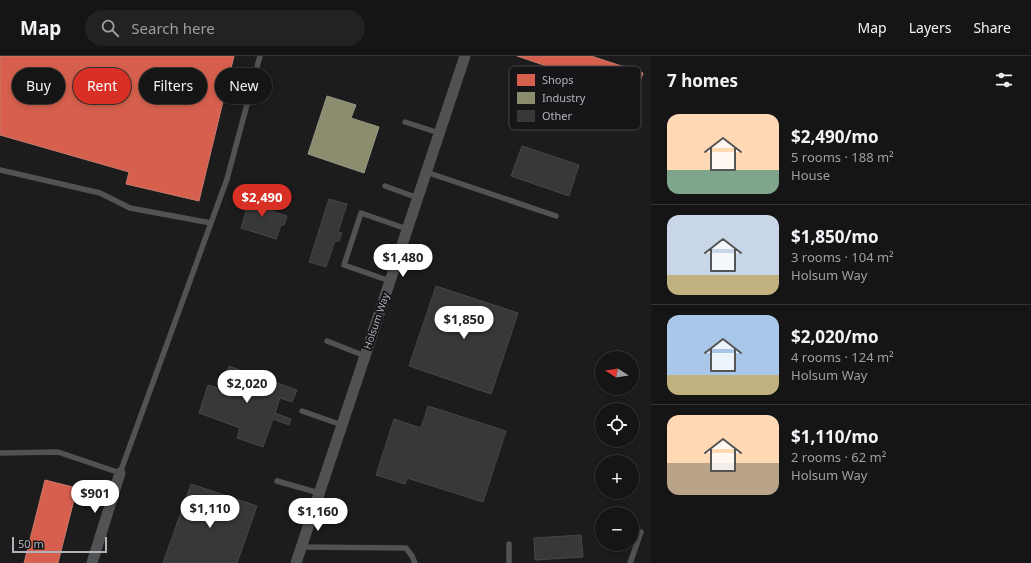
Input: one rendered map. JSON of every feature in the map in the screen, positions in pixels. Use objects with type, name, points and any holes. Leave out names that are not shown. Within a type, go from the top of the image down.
[{"type":"street","name":"Holsum Way","points":[[296,563],[465,56]]},
{"type":"street","points":[[92,563],[120,473]]},
{"type":"lane","points":[[0,452],[58,452],[120,473],[227,178],[260,56]]},
{"type":"lane","points":[[406,122],[439,133]]},
{"type":"lane","points":[[0,170],[100,193],[130,208],[211,223]]},
{"type":"lane","points":[[426,172],[556,216]]},
{"type":"lane","points":[[385,186],[418,198]]},
{"type":"lane","points":[[390,281],[344,265],[346,258],[361,213],[407,229]]},
{"type":"lane","points":[[326,341],[365,356]]},
{"type":"lane","points":[[302,411],[342,425]]},
{"type":"lane","points":[[277,481],[319,493]]},
{"type":"lane","points":[[630,563],[641,532]]},
{"type":"lane","points":[[509,544],[509,563]]},
{"type":"lane","points":[[301,547],[406,548],[415,563]]},
{"type":"building: Shops","points":[[0,56],[234,56],[231,68],[215,68],[215,104],[222,104],[199,201],[126,184],[129,172],[0,135]]},
{"type":"building: Shops","points":[[517,56],[591,56],[622,66],[546,66]]},
{"type":"building: Shops","points":[[45,480],[77,488],[58,563],[24,563]]},
{"type":"building: Industry","points":[[327,96],[356,105],[351,118],[379,127],[364,173],[308,154]]},
{"type":"building: Other","points":[[522,146],[579,165],[569,196],[511,176]]},
{"type":"building: Other","points":[[252,191],[267,196],[263,208],[287,216],[284,225],[281,225],[276,239],[241,228]]},
{"type":"building: Other","points":[[329,199],[347,204],[338,232],[342,233],[339,241],[335,241],[326,267],[309,262]]},
{"type":"building: Other","points":[[436,286],[518,313],[491,394],[409,366]]},
{"type":"building: Other","points":[[229,366],[297,390],[292,402],[280,398],[275,413],[291,419],[289,425],[273,419],[263,447],[237,438],[240,428],[199,413],[208,385],[221,389]]},
{"type":"building: Other","points":[[428,406],[506,431],[483,502],[407,478],[405,484],[376,475],[394,419],[421,428]]},
{"type":"building: Other","points":[[191,484],[257,506],[237,563],[163,563]]},
{"type":"building: Other","points":[[581,535],[583,557],[535,560],[534,538]]}]
